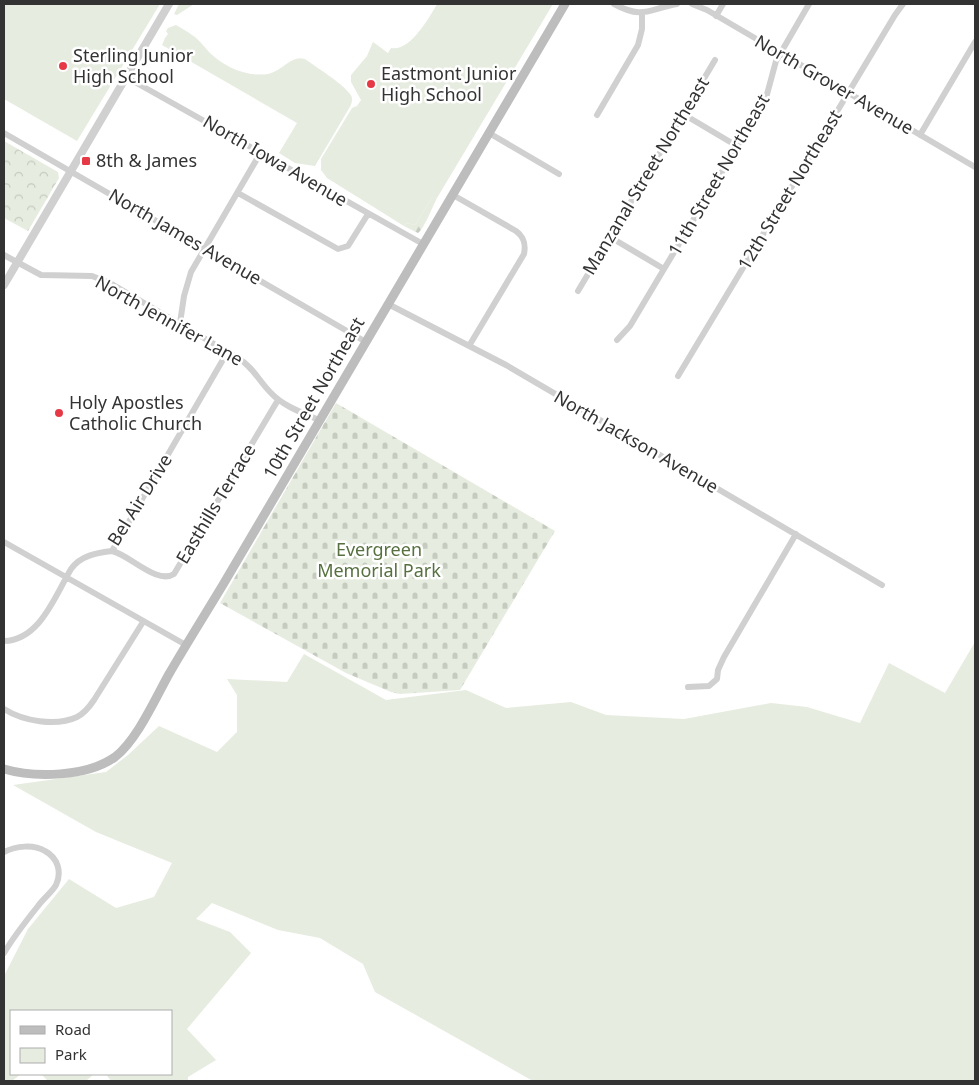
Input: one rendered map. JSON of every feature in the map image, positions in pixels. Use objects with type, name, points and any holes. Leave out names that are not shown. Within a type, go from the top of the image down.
[{"type":"main road","name":"10th Street Northeast","points":[[4,769],[27,773],[62,773],[104,764],[124,749],[136,733],[186,645],[565,4]]},
{"type":"street","points":[[4,285],[169,4]]},
{"type":"street","points":[[614,4],[627,10],[642,13],[677,4]]},
{"type":"street","name":"North Grover Avenue","points":[[692,4],[716,16],[975,167]]},
{"type":"street","points":[[716,16],[723,4]]},
{"type":"street","name":"11th Street Northeast","points":[[616,340],[630,326],[766,98],[773,69],[780,53],[809,4]]},
{"type":"street","name":"12th Street Northeast","points":[[678,376],[903,4]]},
{"type":"street","points":[[597,115],[638,45],[642,30],[642,13]]},
{"type":"street","points":[[920,134],[975,42]]},
{"type":"street","name":"Manzanal Street Northeast","points":[[578,291],[715,60]]},
{"type":"street","name":"North Iowa Avenue","points":[[126,77],[424,244]]},
{"type":"street","points":[[683,114],[737,146]]},
{"type":"street","name":"North James Avenue","points":[[4,133],[366,342]]},
{"type":"street","points":[[489,133],[559,174]]},
{"type":"street","points":[[180,322],[188,280],[261,152]]},
{"type":"street","points":[[238,193],[338,249],[348,246],[368,214]]},
{"type":"street","points":[[452,195],[516,231],[525,243],[524,254],[469,346]]},
{"type":"street","points":[[610,237],[664,269]]},
{"type":"street","name":"North Jennifer Lane","points":[[4,255],[41,275],[82,275],[100,279],[180,322],[228,351],[251,368],[278,400],[319,420]]},
{"type":"street","name":"North Jackson Avenue","points":[[388,304],[506,365],[882,585]]},
{"type":"street","name":"Bel Air Drive","points":[[4,641],[20,638],[34,629],[75,563],[82,558],[112,550],[228,351]]},
{"type":"street","name":"Easthills Terrace","points":[[112,550],[158,576],[167,577],[174,574],[278,400]]},
{"type":"street","points":[[688,687],[709,686],[717,679],[718,670],[724,657],[796,534]]},
{"type":"street","points":[[4,542],[186,645]]},
{"type":"street","points":[[4,709],[21,717],[40,720],[69,720],[86,711],[143,622]]},
{"type":"street","points":[[4,852],[23,846],[45,850],[54,857],[59,866],[56,884],[15,935],[4,953]]},
{"type":"green space","name":"Sterling Junior High School","points":[[4,4],[160,4],[77,141],[4,99]]},
{"type":"green space","points":[[179,4],[194,4],[177,15],[174,14]]},
{"type":"green space","points":[[437,4],[553,4],[437,198],[433,196],[415,225],[406,223],[404,226],[327,178],[321,170],[321,159],[352,108],[357,106],[361,100],[351,82],[351,75],[367,56],[373,42],[388,53],[391,48],[405,45],[418,33]]},
{"type":"green space","points":[[176,25],[195,37],[217,59],[245,73],[268,74],[300,58],[305,59],[346,89],[352,96],[351,105],[315,166],[295,163],[279,153],[297,123],[162,45],[168,34],[166,31],[168,28]]},
{"type":"green space","points":[[4,141],[58,172],[59,178],[28,231],[4,218]]},
{"type":"green space","points":[[433,196],[437,198],[420,231],[418,233],[404,226],[406,223],[415,225]]},
{"type":"green space","name":"Evergreen Memorial Park","points":[[336,403],[555,531],[460,690],[400,694],[391,692],[346,673],[220,603]]},
{"type":"green space","points":[[975,642],[975,1081],[533,1081],[375,992],[363,964],[320,938],[278,930],[212,903],[196,919],[230,932],[251,953],[187,1029],[216,1060],[188,1077],[188,1081],[111,1081],[107,1075],[172,1075],[172,1010],[10,1010],[10,1075],[20,1075],[12,1081],[4,1081],[4,976],[28,929],[69,879],[116,908],[154,897],[172,863],[96,832],[13,785],[106,772],[128,755],[159,726],[217,752],[237,732],[237,695],[227,679],[287,682],[304,654],[386,700],[466,690],[506,708],[571,702],[606,715],[684,719],[771,703],[807,707],[860,723],[889,663],[945,693]]},
{"type":"green space","points":[[42,1075],[93,1075],[86,1081],[48,1081]]},
{"type":"place","name":"Sterling Junior High School","points":[[63,66]]},
{"type":"place","name":"Eastmont Junior High School","points":[[371,84]]},
{"type":"place","name":"8th & James","points":[[86,161]]},
{"type":"place","name":"Holy Apostles Catholic Church","points":[[59,413]]}]
